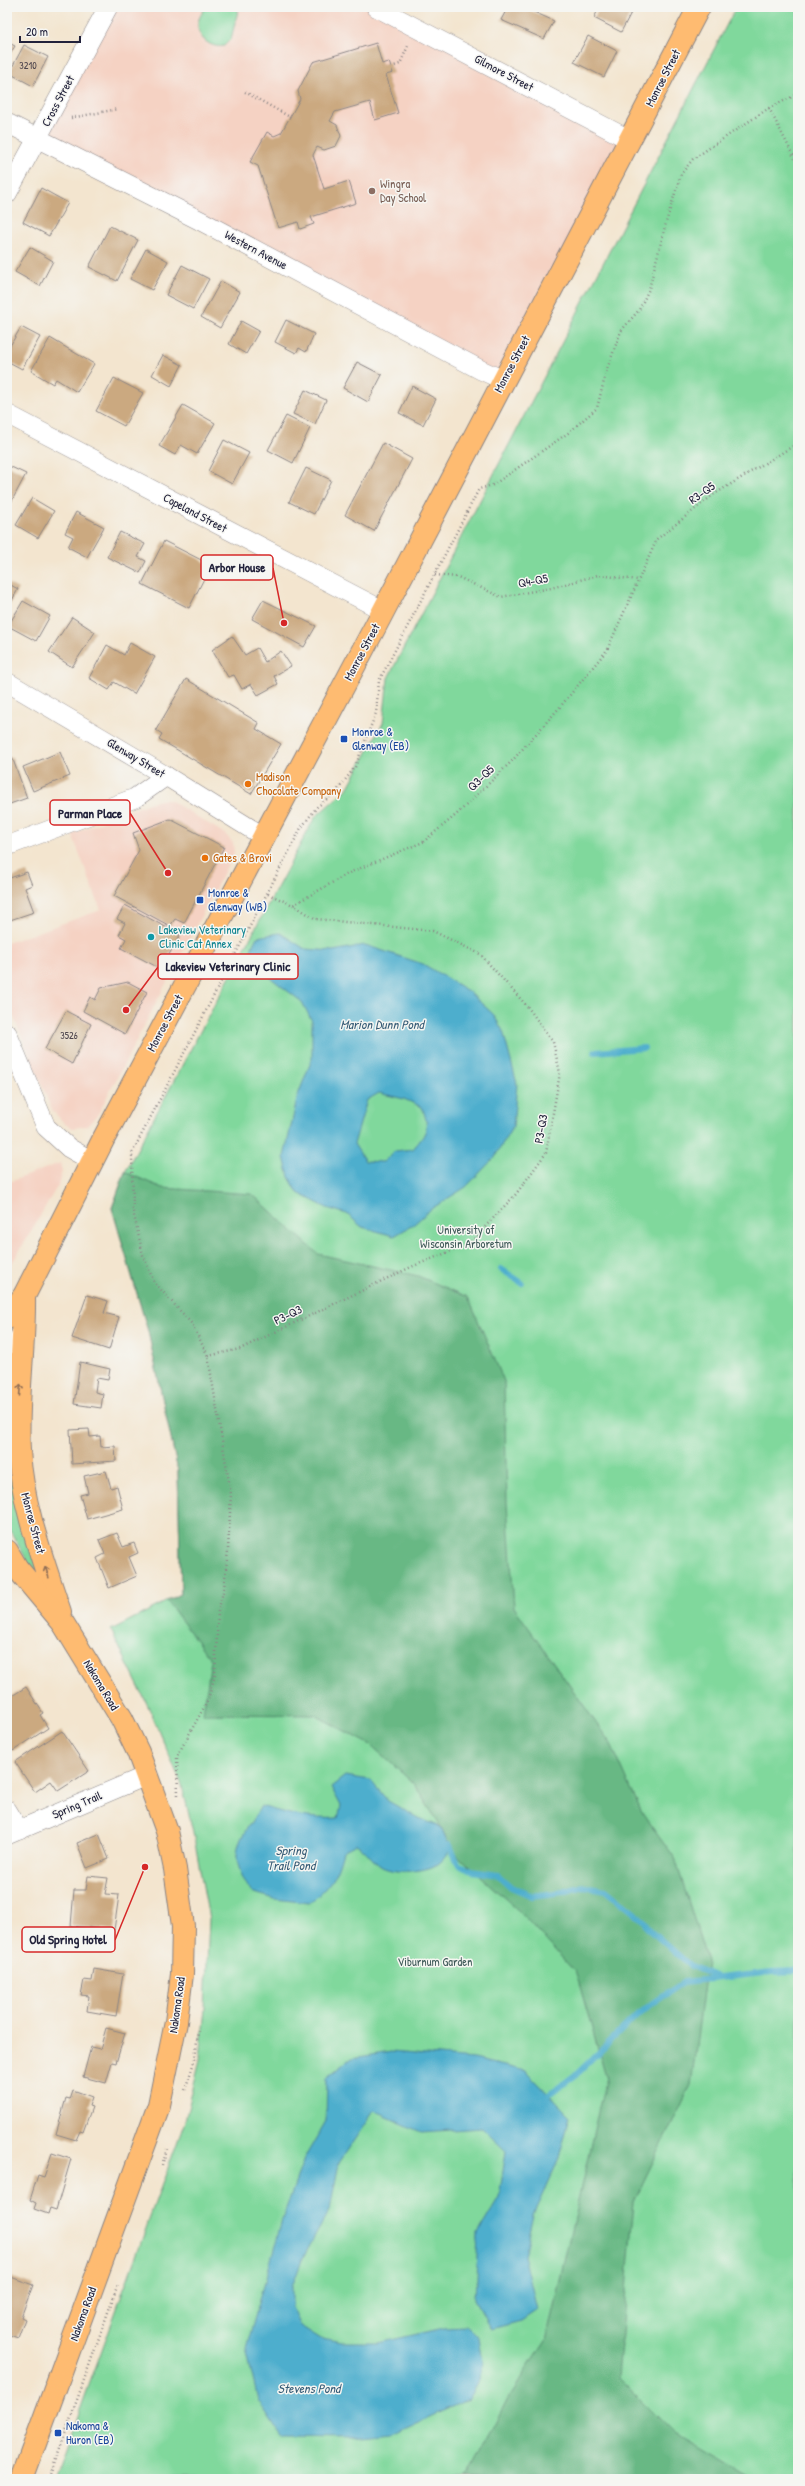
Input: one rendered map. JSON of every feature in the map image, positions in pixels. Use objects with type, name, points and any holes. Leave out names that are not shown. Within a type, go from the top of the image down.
[{"type":"main road","name":"Monroe Street","points":[[63,1623],[44,1565],[22,1482],[18,1414],[16,1321],[24,1296],[92,1161],[384,611],[503,380],[699,7]]},
{"type":"main road","name":"Nakoma Road","points":[[7,1551],[17,1568],[63,1623],[122,1719],[148,1776],[167,1831],[175,1869],[183,1926],[182,1974],[176,2022],[159,2105],[22,2479]]},
{"type":"street","name":"Cross Street","points":[[7,194],[38,140],[108,7]]},
{"type":"street","name":"Gilmore Street","points":[[376,7],[630,140]]},
{"type":"street","name":"Western Avenue","points":[[7,123],[201,221],[481,370],[503,380]]},
{"type":"street","name":"Copeland Street","points":[[7,414],[384,611]]},
{"type":"street","name":"Glenway Street","points":[[7,682],[166,776],[264,837]]},
{"type":"street","points":[[7,846],[135,798],[166,776]]},
{"type":"street","points":[[7,1033],[46,1127],[69,1148],[92,1161]]},
{"type":"street","name":"Monroe Street","points":[[7,1365],[16,1321]]},
{"type":"street","name":"Spring Trail","points":[[13,1833],[148,1776]]},
{"type":"street","points":[[7,1810],[13,1833]]},
{"type":"path","points":[[391,67],[400,64],[418,28]]},
{"type":"path","points":[[245,92],[290,116]]},
{"type":"path","points":[[177,1756],[208,1700],[215,1675],[218,1612],[224,1588],[231,1494],[208,1356],[192,1324],[154,1282],[143,1255],[133,1211],[132,1152],[268,894],[301,828],[317,807],[337,791],[355,767],[376,713],[379,681],[479,489],[493,485],[568,433],[597,408],[607,369],[621,331],[639,310],[649,289],[681,174],[693,159],[769,108],[798,94]]},
{"type":"path","points":[[769,108],[798,165]]},
{"type":"path","points":[[64,119],[118,109]]},
{"type":"path","name":"R3-Q5","points":[[638,579],[657,539],[713,495],[798,443]]},
{"type":"path","name":"Q4-Q5","points":[[435,575],[458,577],[501,597],[551,588],[598,575],[638,579]]},
{"type":"path","name":"Q3-Q5","points":[[293,904],[351,872],[423,842],[456,815],[511,762],[560,707],[607,650],[638,579]]},
{"type":"path","points":[[268,894],[293,904]]},
{"type":"path","name":"P3-Q3","points":[[208,1356],[240,1349],[404,1270],[469,1244],[516,1194],[546,1153],[560,1073],[553,1042],[527,1006],[480,954],[433,931],[316,920],[293,904]]},
{"type":"shaded area","name":"Wingra Day School","points":[[108,7],[376,7],[630,140],[503,380],[38,140]]},
{"type":"shaded area","points":[[165,799],[173,802],[225,834],[233,843],[234,853],[98,1114],[87,1126],[73,1128],[65,1124],[52,1110],[7,1000],[7,943],[101,910],[72,834],[152,802]]},
{"type":"shaded area","points":[[60,1163],[62,1171],[58,1185],[7,1272],[7,1183]]},
{"type":"green space","points":[[206,7],[239,7],[231,39],[224,46],[215,46],[206,42],[198,30],[200,16]]},
{"type":"green space","name":"University of Wisconsin Arboretum","points":[[736,7],[798,7],[798,2479],[55,2479],[185,2121],[200,2059],[205,2008],[209,1919],[193,1832],[182,1785],[148,1706],[111,1630],[181,1594],[178,1471],[148,1331],[112,1208],[125,1172],[315,817],[347,789],[383,723],[388,678]]},
{"type":"green space","points":[[125,1172],[162,1188],[252,1194],[318,1254],[418,1276],[468,1297],[504,1381],[507,1503],[514,1607],[611,1744],[641,1811],[675,1858],[707,1961],[691,2085],[634,2202],[618,2377],[674,2433],[753,2479],[466,2479],[508,2399],[546,2341],[606,2077],[576,1973],[519,1911],[451,1850],[441,1827],[413,1783],[371,1745],[315,1715],[203,1714],[211,1660],[167,1601],[181,1594],[178,1471],[148,1331],[112,1208]]},
{"type":"green space","points":[[13,1357],[42,1575],[36,1577],[7,1525],[7,1403]]},
{"type":"water","name":"Marion Dunn Pond","points":[[280,933],[305,949],[333,951],[365,945],[423,964],[468,991],[493,1014],[503,1031],[517,1084],[513,1126],[494,1158],[466,1187],[431,1209],[413,1225],[394,1236],[362,1227],[347,1214],[327,1208],[298,1193],[289,1177],[284,1157],[298,1095],[312,1059],[312,1021],[302,1002],[254,965],[251,951],[257,937]],"holes":[[[379,1093],[404,1099],[422,1107],[426,1120],[426,1130],[421,1139],[413,1149],[395,1151],[383,1162],[365,1161],[354,1144],[367,1100]]]},
{"type":"water","name":"Spring Trail Pond","points":[[345,1776],[370,1780],[388,1801],[418,1818],[441,1827],[451,1850],[440,1863],[432,1867],[410,1871],[395,1871],[382,1867],[356,1844],[343,1851],[335,1875],[322,1892],[309,1903],[275,1899],[251,1892],[238,1866],[238,1847],[246,1829],[261,1806],[299,1816],[338,1818],[341,1806],[331,1787]]},
{"type":"water","name":"Stevens Pond","points":[[391,2052],[474,2059],[526,2071],[570,2116],[558,2161],[533,2215],[524,2255],[537,2310],[521,2321],[491,2329],[475,2300],[478,2233],[499,2198],[506,2151],[482,2128],[421,2132],[374,2111],[339,2163],[330,2209],[302,2260],[292,2287],[292,2307],[299,2325],[321,2339],[342,2343],[378,2343],[444,2328],[466,2327],[479,2338],[483,2362],[480,2380],[469,2399],[392,2434],[349,2438],[282,2437],[258,2400],[246,2349],[283,2217],[304,2159],[326,2121],[327,2078],[352,2058]]},
{"type":"building","points":[[508,7],[523,7],[554,21],[544,39],[501,20]]},
{"type":"building","points":[[591,7],[634,7],[621,32],[594,18],[598,10]]},
{"type":"building","points":[[588,36],[617,51],[604,77],[574,62]]},
{"type":"building","points":[[7,42],[15,46],[7,59]]},
{"type":"building","points":[[376,43],[382,64],[389,62],[393,73],[386,75],[398,113],[375,120],[370,102],[335,112],[330,121],[337,125],[341,136],[336,146],[324,150],[317,147],[313,155],[324,189],[349,181],[356,203],[311,217],[314,224],[300,229],[298,222],[278,228],[258,166],[250,162],[267,132],[274,136],[281,133],[300,99],[298,91],[313,62]]},
{"type":"building","points":[[24,45],[48,57],[33,86],[9,73]]},
{"type":"building","points":[[41,188],[68,203],[49,236],[23,222]]},
{"type":"building","points":[[110,226],[138,240],[117,281],[89,267]]},
{"type":"building","points":[[30,247],[53,261],[40,286],[15,272]]},
{"type":"building","points":[[146,249],[168,261],[152,290],[130,279]]},
{"type":"building","points":[[182,265],[209,279],[193,309],[166,295]]},
{"type":"building","points":[[221,281],[240,292],[220,328],[201,317]]},
{"type":"building","points":[[286,320],[314,334],[306,352],[299,348],[296,353],[275,342]]},
{"type":"building","points":[[241,321],[259,331],[246,354],[229,344]]},
{"type":"building","points":[[21,327],[40,337],[22,369],[7,361],[7,351]]},
{"type":"building","points":[[50,338],[94,364],[77,392],[56,379],[53,384],[31,371]]},
{"type":"building","points":[[163,355],[182,365],[171,386],[152,375]]},
{"type":"building","points":[[357,362],[382,375],[368,402],[343,388]]},
{"type":"building","points":[[114,378],[143,393],[124,426],[96,411]]},
{"type":"building","points":[[412,386],[436,399],[423,425],[399,413]]},
{"type":"building","points":[[305,390],[326,400],[315,424],[293,414]]},
{"type":"building","points":[[183,405],[215,423],[197,454],[181,445],[175,455],[159,446]]},
{"type":"building","points":[[286,416],[310,428],[293,463],[268,450]]},
{"type":"building","points":[[224,440],[249,453],[232,484],[208,471]]},
{"type":"building","points":[[383,443],[412,459],[374,531],[345,515]]},
{"type":"building","points":[[7,465],[26,474],[7,510]]},
{"type":"building","points":[[306,468],[331,480],[314,514],[289,502]]},
{"type":"building","points":[[32,498],[54,511],[38,538],[16,525]]},
{"type":"building","points":[[76,512],[104,527],[87,557],[68,547],[73,537],[65,533]]},
{"type":"building","points":[[120,532],[145,544],[138,557],[146,561],[140,573],[107,557]]},
{"type":"building","points":[[164,541],[211,565],[189,608],[142,584]]},
{"type":"building","points":[[7,583],[18,589],[7,610]]},
{"type":"building","points":[[263,600],[316,626],[304,647],[252,619]]},
{"type":"building","points":[[23,601],[50,616],[36,641],[8,626]]},
{"type":"building","points":[[72,617],[95,632],[72,667],[49,652]]},
{"type":"building","points":[[232,636],[245,655],[257,648],[265,662],[281,651],[291,666],[274,676],[278,684],[258,695],[251,684],[242,689],[234,675],[228,677],[212,650]]},
{"type":"building","points":[[130,643],[155,657],[134,694],[114,682],[109,690],[89,678],[107,645],[124,655]]},
{"type":"building","points":[[186,679],[259,723],[256,729],[281,744],[251,794],[159,739],[162,734],[156,730]]},
{"type":"building","points":[[60,752],[70,776],[33,791],[23,767]]},
{"type":"building","points":[[12,757],[27,798],[7,805],[7,759]]},
{"type":"building","points":[[170,819],[224,847],[184,923],[175,919],[170,926],[114,896],[139,850],[133,833]]},
{"type":"building","points":[[27,872],[32,885],[25,888],[34,912],[7,921],[7,879]]},
{"type":"building","name":"Lakeview Veterinary Clinic Cat Annex","points":[[125,905],[180,935],[161,969],[121,948],[126,939],[119,935],[125,923],[117,919]]},
{"type":"building","points":[[128,982],[147,992],[125,1034],[83,1011],[90,997],[95,1000],[101,988]]},
{"type":"building","points":[[66,1011],[91,1024],[72,1064],[45,1049]]},
{"type":"building","points":[[87,1295],[108,1301],[104,1313],[119,1317],[109,1350],[72,1338]]},
{"type":"building","points":[[80,1362],[110,1369],[108,1380],[97,1378],[95,1392],[103,1394],[101,1408],[74,1404]]},
{"type":"building","points":[[89,1429],[90,1437],[100,1436],[101,1447],[115,1446],[116,1461],[72,1464],[70,1430]]},
{"type":"building","points":[[106,1471],[111,1488],[117,1486],[123,1509],[87,1519],[80,1495],[88,1493],[84,1476]]},
{"type":"building","points":[[117,1533],[123,1547],[134,1543],[138,1553],[129,1557],[137,1576],[109,1588],[97,1558],[105,1554],[99,1540]]},
{"type":"building","points":[[26,1687],[43,1713],[40,1715],[48,1728],[13,1751],[7,1742],[7,1699]]},
{"type":"building","points":[[62,1731],[89,1771],[58,1791],[51,1781],[35,1792],[15,1762]]},
{"type":"building","points":[[99,1834],[109,1859],[87,1868],[77,1843]]},
{"type":"building","points":[[88,1876],[108,1878],[105,1894],[119,1895],[114,1930],[71,1926],[74,1890],[86,1890]]},
{"type":"building","points":[[94,1969],[123,1974],[116,2016],[87,2011],[89,1996],[81,1995],[84,1980],[92,1981]]},
{"type":"building","points":[[106,2028],[125,2033],[116,2063],[112,2062],[106,2083],[83,2077],[91,2047],[100,2049]]},
{"type":"building","points":[[73,2090],[92,2097],[89,2106],[92,2107],[83,2132],[80,2131],[76,2140],[56,2134],[66,2098],[70,2099]]},
{"type":"building","points":[[52,2153],[71,2159],[56,2210],[50,2208],[48,2214],[34,2209],[36,2203],[30,2200],[38,2175],[44,2177]]},
{"type":"building","points":[[8,2276],[33,2285],[21,2317],[25,2319],[18,2338],[7,2334]]},
{"type":"waterway","points":[[595,1052],[644,1048]]},
{"type":"waterway","points":[[501,1269],[522,1283]]},
{"type":"waterway","points":[[449,1845],[459,1865],[472,1871],[498,1875],[511,1887],[532,1896],[563,1892],[584,1886],[606,1890],[643,1920],[649,1929],[689,1965],[718,1978]]},
{"type":"waterway","points":[[549,2095],[578,2073],[639,2013],[684,1982],[772,1972],[798,1971]]},
{"type":"place","name":"Wingra Day School","points":[[372,191]]},
{"type":"place","name":"Arbor House","points":[[284,623]]},
{"type":"place","name":"Monroe & Glenway (EB)","points":[[344,739]]},
{"type":"place","name":"Madison Chocolate Company","points":[[248,784]]},
{"type":"place","name":"Gates & Brovi","points":[[205,858]]},
{"type":"place","name":"Parman Place","points":[[168,873]]},
{"type":"place","name":"Monroe & Glenway (WB)","points":[[200,900]]},
{"type":"place","name":"Lakeview Veterinary Clinic Cat Annex","points":[[151,937]]},
{"type":"place","name":"Lakeview Veterinary Clinic","points":[[126,1010]]},
{"type":"place","name":"Old Spring Hotel","points":[[145,1867]]},
{"type":"place","name":"Nakoma & Huron (EB)","points":[[58,2433]]},
{"type":"park label","name":"Viburnum Garden","points":[[435,1962]]}]
